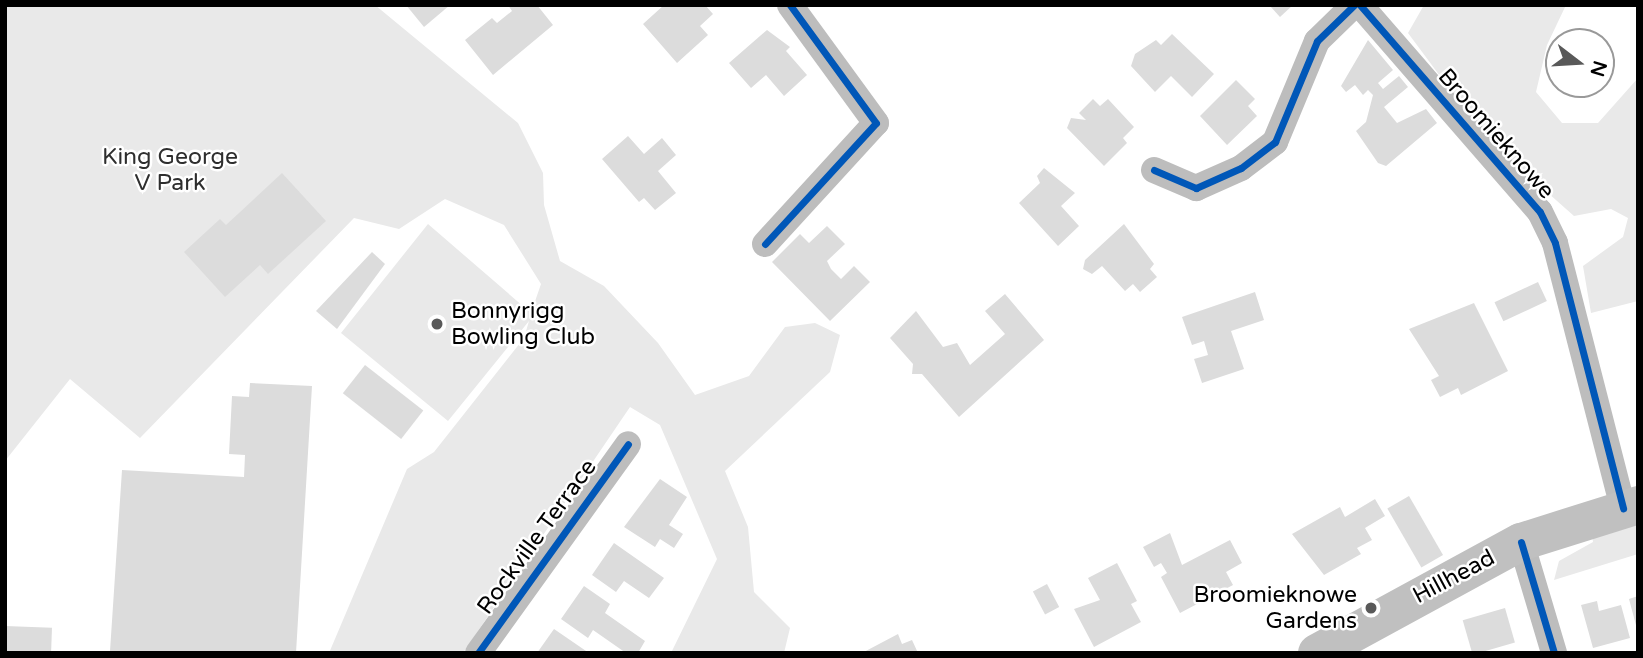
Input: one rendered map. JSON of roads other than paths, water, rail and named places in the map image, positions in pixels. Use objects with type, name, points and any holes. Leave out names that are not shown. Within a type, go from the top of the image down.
[{"type":"main road","name":"Hillhead","points":[[1317,653],[1521,542],[1631,506]]},
{"type":"street","points":[[765,244],[876,123],[790,5]]},
{"type":"street","points":[[1154,170],[1196,188],[1241,168],[1275,142],[1317,41],[1354,5]]},
{"type":"street","name":"Broomieknowe","points":[[1360,5],[1540,212],[1555,243],[1631,506]]},
{"type":"street","name":"Rockville Terrace","points":[[478,653],[628,444]]},
{"type":"street","points":[[1521,542],[1554,653]]},
{"type":"place","name":"Bonnyrigg Bowling Club","points":[[437,324]]},
{"type":"place","name":"Broomieknowe Gardens","points":[[1371,608]]},
{"type":"park label","name":"King George V Park","points":[[170,170]]}]
